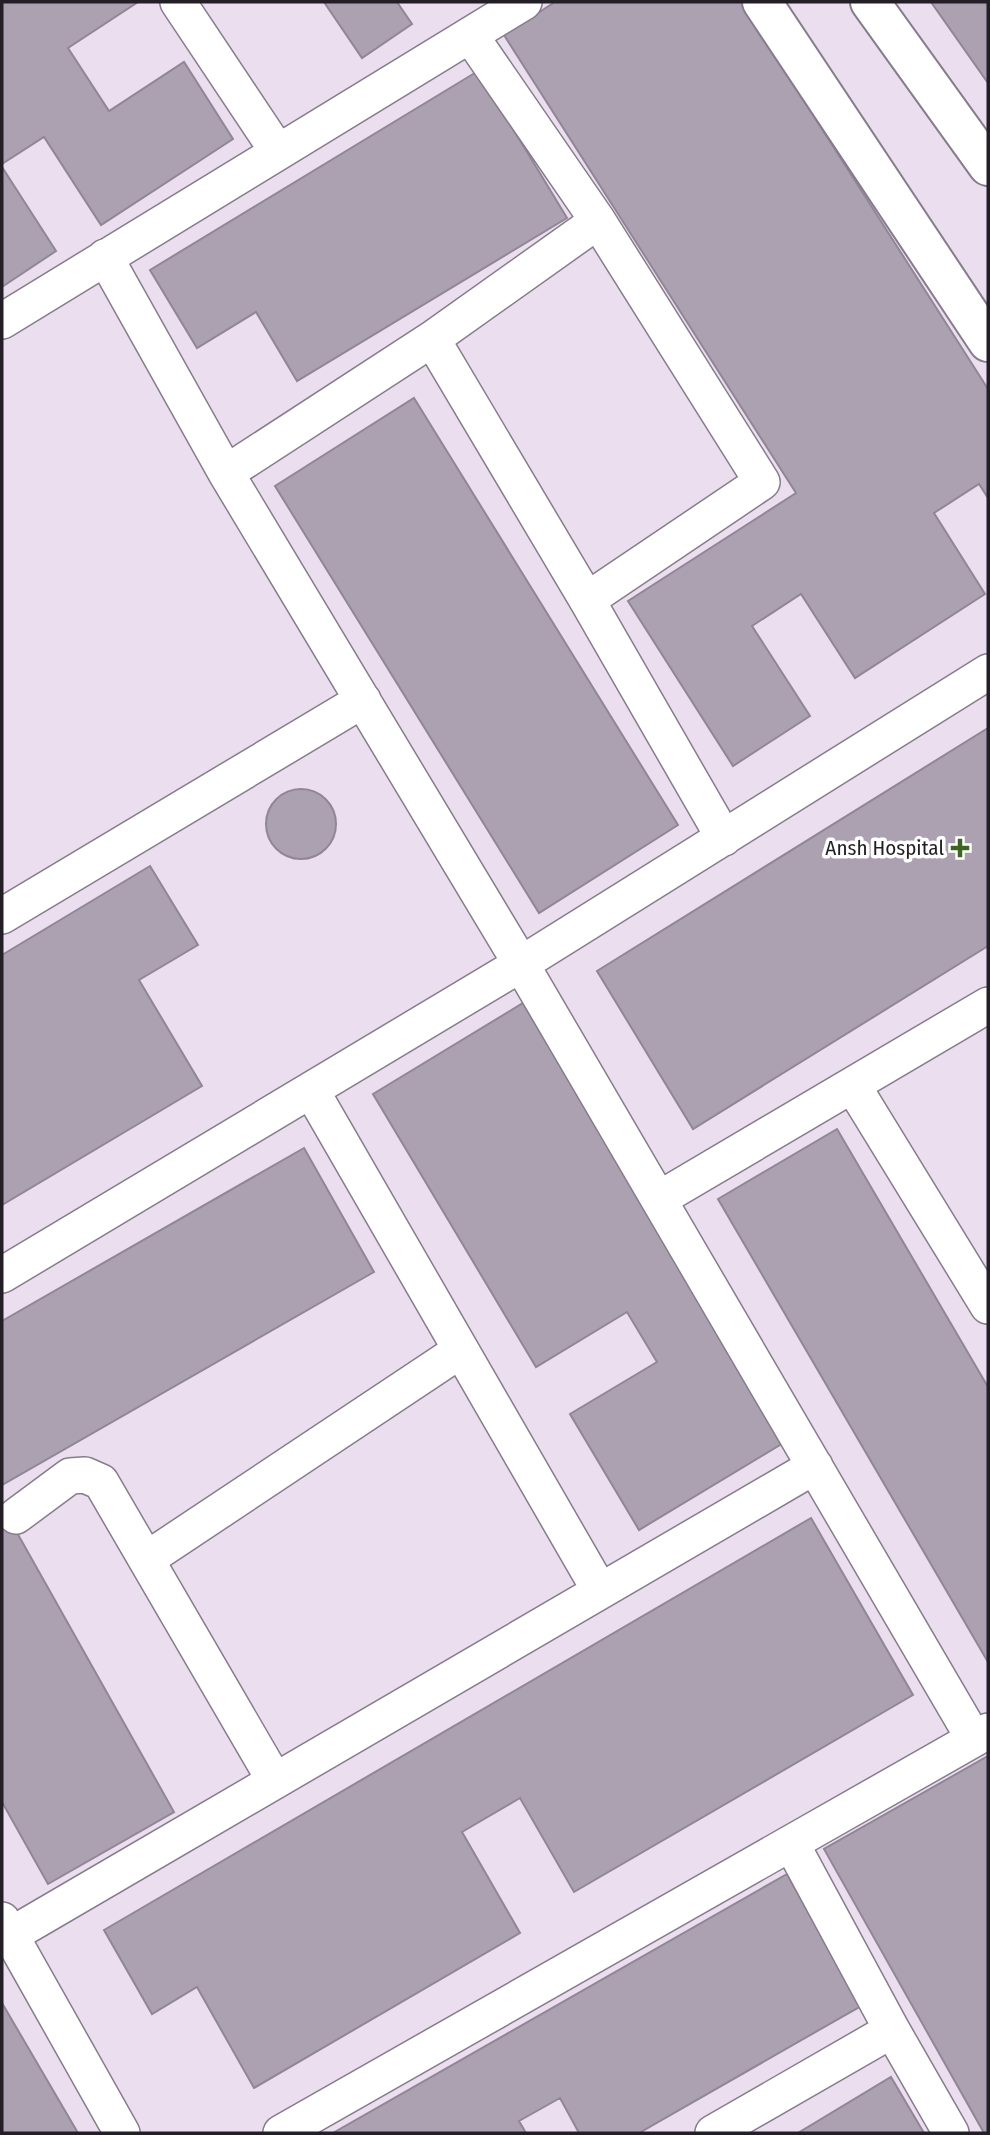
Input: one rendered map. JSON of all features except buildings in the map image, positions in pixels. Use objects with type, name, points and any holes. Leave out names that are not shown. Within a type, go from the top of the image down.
[{"type":"street","points":[[178,2],[278,152]]},
{"type":"street","points":[[2,321],[524,2]]},
{"type":"street","points":[[762,2],[988,342]]},
{"type":"street","points":[[870,2],[988,166]]},
{"type":"street","points":[[470,35],[598,221],[762,482],[587,600]]},
{"type":"street","points":[[226,473],[432,339],[598,221]]},
{"type":"street","points":[[105,257],[226,473],[521,964],[815,1466],[981,1735],[281,2133]]},
{"type":"street","points":[[432,339],[724,838]]},
{"type":"street","points":[[2,1275],[521,964],[988,672]]},
{"type":"street","points":[[2,916],[363,700]]},
{"type":"street","points":[[659,1199],[988,1004]]},
{"type":"street","points":[[853,1086],[988,1306]]},
{"type":"street","points":[[311,1090],[600,1591]]},
{"type":"street","points":[[147,1559],[461,1350]]},
{"type":"street","points":[[122,2133],[6,1927],[275,1781],[815,1466]]},
{"type":"street","points":[[16,1516],[70,1476],[85,1475],[101,1482],[275,1781]]},
{"type":"street","points":[[791,1843],[951,2133]]},
{"type":"street","points":[[713,2133],[892,2030]]},
{"type":"place","name":"Ansh Hospital","points":[[960,848]]}]
